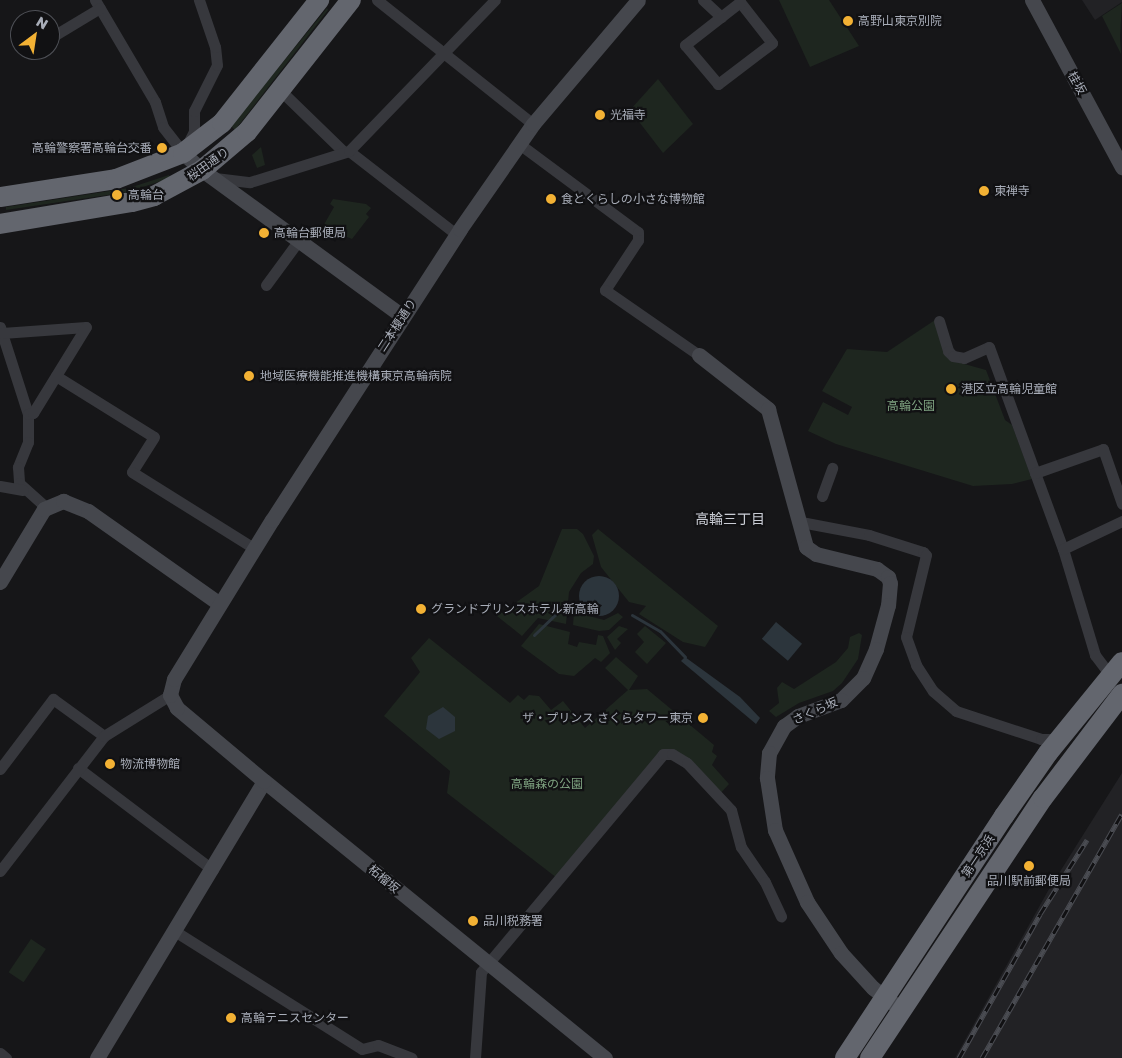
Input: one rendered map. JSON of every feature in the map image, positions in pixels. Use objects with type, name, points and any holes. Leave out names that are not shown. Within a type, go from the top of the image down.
[{"type":"highway","name":"桜田通り","points":[[0,197],[116,179],[183,153],[222,123],[319,0]]},
{"type":"highway","name":"桜田通り","points":[[0,224],[132,202],[154,196],[208,174],[239,142],[351,0]]},
{"type":"highway","name":"第一京浜","points":[[845,1058],[1059,739],[1116,668]]},
{"type":"highway","name":"第一京浜","points":[[870,1058],[1043,798],[1122,694]]},
{"type":"street","points":[[183,153],[194,131],[194,111],[217,65],[215,47],[199,0]]},
{"type":"street","points":[[377,0],[533,124]]},
{"type":"street","points":[[208,174],[250,182],[346,151],[444,54],[495,0]]},
{"type":"street","name":"二本榎通り","points":[[170,695],[174,679],[254,549],[456,234],[518,143],[638,0]]},
{"type":"street","points":[[703,0],[720,17]]},
{"type":"street","name":"桂坂","points":[[1032,0],[1122,167]]},
{"type":"street","points":[[740,2],[772,43],[718,84],[685,45],[720,17],[740,2]]},
{"type":"street","points":[[60,31],[98,4],[155,102],[163,127],[183,153],[208,174],[402,316]]},
{"type":"street","points":[[280,90],[346,151],[456,234]]},
{"type":"street","points":[[518,143],[638,232],[638,240],[606,290],[699,356]]},
{"type":"street","points":[[266,285],[299,240]]},
{"type":"street","points":[[939,321],[948,351],[953,356],[964,358],[989,347],[1063,549],[1095,655],[1116,668]]},
{"type":"street","points":[[23,490],[18,476],[28,442],[28,414],[1,330],[86,327],[33,414],[28,414]]},
{"type":"street","name":"さくら坂","points":[[699,356],[768,410],[795,497],[806,547],[816,554],[877,569],[888,577],[890,592],[876,649],[863,678],[841,700],[798,716],[784,726],[776,738],[768,764],[770,805],[781,846],[811,909],[841,953],[884,998],[901,1009]]},
{"type":"street","points":[[56,376],[154,437],[132,472],[254,549]]},
{"type":"street","points":[[1035,472],[1103,449],[1122,504]]},
{"type":"street","points":[[822,496],[832,468]]},
{"type":"street","points":[[0,486],[23,490],[46,507]]},
{"type":"street","points":[[0,582],[6,565],[46,507],[63,501],[76,504],[220,604]]},
{"type":"street","points":[[1063,549],[1122,521]]},
{"type":"street","points":[[800,522],[869,535],[923,552],[926,555],[906,637],[916,666],[933,691],[956,711],[1041,739],[1059,739]]},
{"type":"street","points":[[0,871],[104,736],[170,695]]},
{"type":"street","name":"柘榴坂","points":[[170,695],[177,708],[264,781],[605,1058]]},
{"type":"street","points":[[0,769],[53,699],[104,736]]},
{"type":"street","points":[[475,1058],[480,974],[486,963],[662,754],[672,754],[687,763],[731,810],[741,847],[765,882],[781,916]]},
{"type":"street","points":[[78,768],[213,870]]},
{"type":"street","points":[[97,1058],[173,930],[213,870],[264,781]]},
{"type":"street","points":[[173,930],[362,1049],[378,1045],[412,1058]]},
{"type":"street","points":[[0,1053],[6,1058]]},
{"type":"shaded area","points":[[1082,0],[1122,0],[1122,2],[1095,20]]},
{"type":"shaded area","points":[[603,576],[610,579],[616,585],[619,596],[618,604],[610,613],[603,616],[595,616],[588,613],[580,604],[579,592],[582,585],[591,577]]},
{"type":"shaded area","points":[[776,622],[802,644],[788,661],[762,639]]},
{"type":"shaded area","points":[[685,657],[740,697],[760,718],[756,724],[681,661]]},
{"type":"shaded area","points":[[443,707],[455,717],[455,731],[439,739],[426,729],[428,716]]},
{"type":"shaded area","points":[[1122,773],[1122,1058],[955,1058],[1049,889]]},
{"type":"green space","points":[[779,0],[829,0],[859,46],[810,67]]},
{"type":"green space","points":[[1122,3],[1120,37],[1121,54],[1102,16]]},
{"type":"green space","points":[[327,8],[328,10],[235,130],[231,126]]},
{"type":"green space","points":[[658,79],[693,124],[663,153],[630,110]]},
{"type":"green space","points":[[261,147],[265,165],[257,168],[252,155]]},
{"type":"green space","points":[[169,175],[170,178],[128,192],[6,210],[6,207],[129,188]]},
{"type":"green space","points":[[333,199],[366,204],[371,208],[366,214],[369,217],[352,239],[324,228],[314,242],[334,207],[330,204]]},
{"type":"green space","name":"高輪公園","points":[[935,320],[950,360],[986,370],[1005,420],[1012,425],[1032,479],[1012,484],[973,486],[836,444],[808,431],[823,402],[848,415],[852,407],[822,391],[847,349],[887,352]]},
{"type":"green space","points":[[562,529],[577,529],[583,534],[594,556],[593,564],[581,573],[569,592],[566,624],[538,618],[522,636],[497,616],[539,586]]},
{"type":"green space","points":[[598,529],[718,626],[705,647],[683,642],[639,614],[646,606],[629,602],[601,567],[592,535]]},
{"type":"green space","points":[[574,612],[604,620],[618,613],[623,617],[609,630],[599,631],[573,625]]},
{"type":"green space","points":[[539,624],[570,632],[568,644],[577,647],[579,642],[596,645],[598,635],[603,636],[610,653],[601,662],[595,658],[574,676],[559,674],[521,646]]},
{"type":"green space","points":[[619,626],[628,629],[617,639],[621,643],[615,650],[607,637]]},
{"type":"green space","points":[[645,626],[666,643],[647,664],[635,652],[644,642],[637,634]]},
{"type":"green space","points":[[859,633],[862,635],[858,659],[842,683],[833,691],[799,703],[776,717],[769,711],[779,703],[777,688],[782,682],[794,689],[836,662],[848,648],[850,637]]},
{"type":"green space","name":"高輪森の公園","points":[[429,638],[510,703],[518,695],[524,700],[529,695],[539,696],[551,710],[563,701],[585,728],[628,690],[605,668],[616,657],[638,676],[629,690],[647,689],[714,745],[712,752],[717,756],[712,765],[729,784],[718,796],[687,763],[663,754],[557,878],[447,793],[450,771],[384,716],[420,672],[411,658]]},
{"type":"green space","points":[[31,939],[46,949],[24,982],[9,972]]},
{"type":"waterway","points":[[534,635],[561,609]]},
{"type":"waterway","points":[[632,615],[660,631],[685,657]]},
{"type":"railway","points":[[982,1058],[1122,814]]},
{"type":"railway","points":[[959,1058],[1040,914],[1087,840]]},
{"type":"place","name":"高野山東京別院","points":[[848,21]]},
{"type":"place","name":"光福寺","points":[[600,115]]},
{"type":"place","name":"高輪警察署高輪台交番","points":[[162,148]]},
{"type":"place","name":"東禅寺","points":[[984,191]]},
{"type":"place","name":"高輪台","points":[[117,195]]},
{"type":"place","name":"食とくらしの小さな博物館","points":[[551,199]]},
{"type":"place","name":"高輪台郵便局","points":[[264,233]]},
{"type":"place","name":"地域医療機能推進機構東京高輪病院","points":[[249,376]]},
{"type":"place","name":"港区立高輪児童館","points":[[951,389]]},
{"type":"place","name":"グランドプリンスホテル新高輪","points":[[421,609]]},
{"type":"place","name":"ザ・プリンス さくらタワー東京","points":[[703,718]]},
{"type":"place","name":"物流博物館","points":[[110,764]]},
{"type":"place","name":"品川駅前郵便局","points":[[1029,866]]},
{"type":"place","name":"品川税務署","points":[[473,921]]},
{"type":"place","name":"高輪テニスセンター","points":[[231,1018]]},
{"type":"district","name":"高輪三丁目","points":[[730,519]]}]
